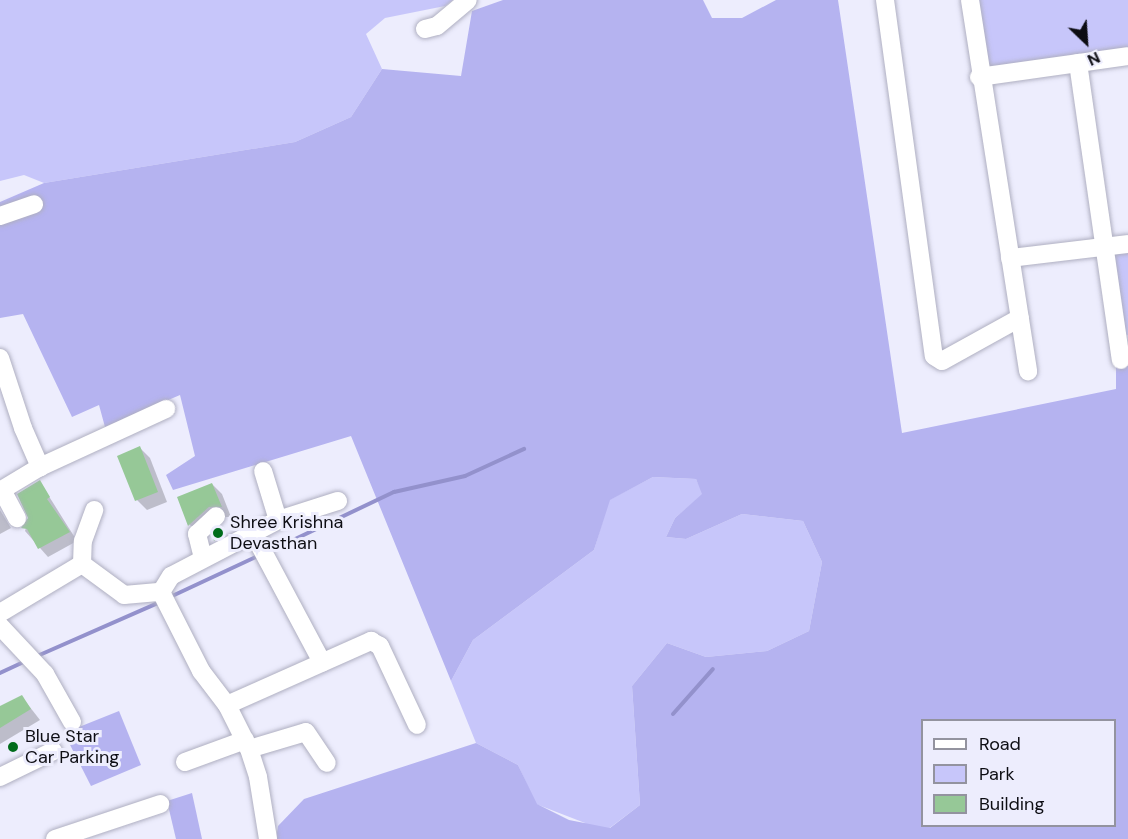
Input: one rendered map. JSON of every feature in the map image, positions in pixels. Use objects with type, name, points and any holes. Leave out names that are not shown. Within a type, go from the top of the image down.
[{"type":"street","points":[[425,29],[437,26],[468,0]]},
{"type":"street","points":[[885,0],[934,356],[942,361],[1020,318]]},
{"type":"street","points":[[970,0],[979,77],[1028,371]]},
{"type":"street","points":[[979,77],[1128,56]]},
{"type":"street","points":[[1078,63],[1121,360]]},
{"type":"street","points":[[0,216],[34,204]]},
{"type":"street","points":[[1010,258],[1128,244]]},
{"type":"street","points":[[0,358],[23,429],[40,467]]},
{"type":"street","points":[[17,518],[1,490],[40,467],[166,409]]},
{"type":"street","points":[[263,471],[278,520]]},
{"type":"street","points":[[161,592],[171,576],[252,531],[278,520],[338,501]]},
{"type":"street","points":[[82,564],[83,541],[94,510]]},
{"type":"street","points":[[203,558],[197,534],[216,516]]},
{"type":"street","points":[[252,531],[322,662]]},
{"type":"street","points":[[82,564],[124,595],[161,592]]},
{"type":"street","points":[[0,613],[82,564]]},
{"type":"street","points":[[161,592],[201,671],[228,705],[247,744],[258,777],[267,839]]},
{"type":"street","points":[[0,626],[45,674],[72,722]]},
{"type":"street","points":[[228,705],[370,641],[380,646],[417,725]]},
{"type":"street","points":[[185,762],[247,744],[306,732],[327,763]]},
{"type":"street","points":[[0,777],[53,751]]},
{"type":"street","points":[[258,777],[269,780],[276,812]]},
{"type":"street","points":[[55,839],[160,804]]},
{"type":"green space","points":[[0,0],[453,0],[445,6],[385,18],[366,34],[382,69],[351,117],[295,142],[44,183],[24,175],[0,181]]},
{"type":"green space","points":[[976,0],[1128,0],[1128,50],[997,70],[989,65]]},
{"type":"green space","points":[[1128,253],[1128,335],[1120,336],[1111,255]]},
{"type":"green space","points":[[653,477],[696,479],[703,494],[675,518],[666,537],[686,539],[742,514],[803,521],[822,562],[809,631],[767,651],[706,657],[667,643],[632,686],[640,805],[595,839],[585,823],[536,804],[518,765],[476,743],[451,681],[473,640],[594,550],[609,500]]},
{"type":"shaded area","points":[[503,0],[703,0],[712,18],[742,18],[776,0],[838,0],[902,433],[1116,389],[1116,364],[1128,362],[1128,839],[276,839],[278,826],[304,799],[476,743],[518,765],[537,804],[569,820],[610,828],[640,805],[632,686],[667,643],[706,657],[767,651],[809,631],[822,562],[803,521],[742,514],[686,539],[666,537],[675,518],[702,494],[696,479],[653,477],[610,500],[594,550],[473,640],[451,681],[351,436],[173,490],[166,475],[195,456],[180,395],[105,427],[99,405],[72,417],[23,314],[0,318],[0,202],[44,183],[295,142],[351,117],[382,69],[461,76],[472,11]]},
{"type":"shaded area","points":[[119,711],[141,765],[91,786],[64,733]]},
{"type":"shaded area","points":[[192,793],[202,839],[176,839],[167,801]]},
{"type":"building","points":[[140,446],[158,492],[135,501],[117,456]]},
{"type":"building","points":[[40,480],[50,497],[47,499],[70,532],[38,549],[27,529],[21,528],[28,518],[17,494]]},
{"type":"building","points":[[212,483],[222,507],[209,507],[188,526],[177,497]]},
{"type":"building","points":[[222,526],[225,535],[214,541],[212,535]]},
{"type":"building","points":[[22,695],[31,709],[0,728],[0,706]]},
{"type":"waterway","points":[[268,552],[394,492],[465,476],[524,449]]},
{"type":"waterway","points":[[170,597],[258,556]]},
{"type":"waterway","points":[[35,657],[160,602]]},
{"type":"waterway","points":[[0,673],[26,661]]},
{"type":"waterway","points":[[673,714],[713,669]]},
{"type":"place","name":"Shree Krishna Devasthan","points":[[218,533]]},
{"type":"place","name":"Blue Star Car Parking","points":[[13,747]]}]
